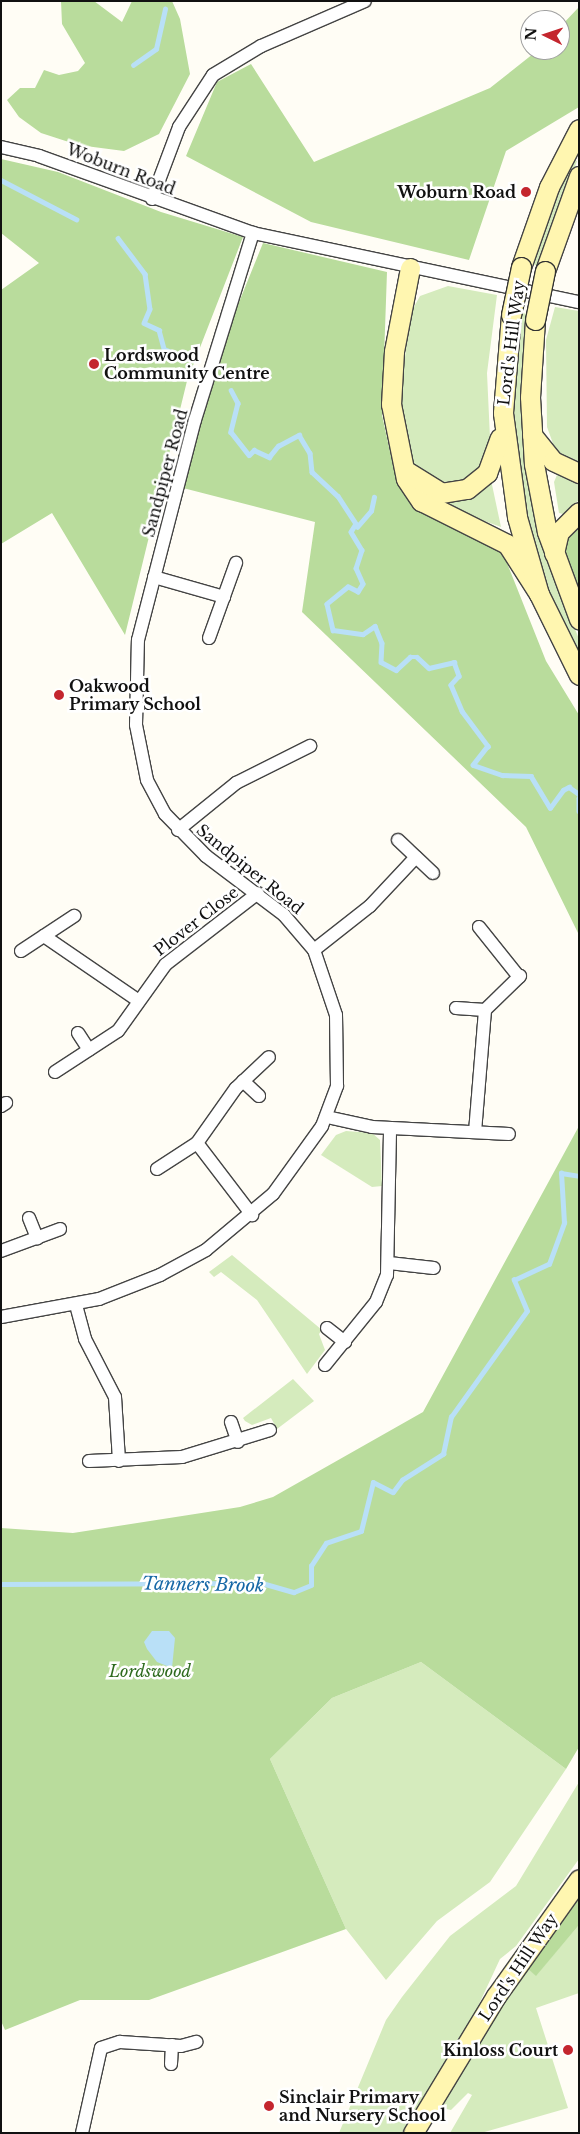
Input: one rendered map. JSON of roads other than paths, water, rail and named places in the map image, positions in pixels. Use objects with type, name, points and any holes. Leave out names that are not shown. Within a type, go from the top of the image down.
[{"type":"street","points":[[152,199],[179,126],[212,75],[252,50],[364,1]]},
{"type":"street","name":"Lord's Hill Way","points":[[579,129],[542,202],[521,267],[511,315],[503,413],[517,518],[539,594],[579,675]]},
{"type":"street","name":"Woburn Road","points":[[1,147],[40,156],[152,199],[253,233],[410,268],[579,302]]},
{"type":"street","name":"Lord's Hill Way","points":[[579,176],[545,270],[535,320],[532,434],[540,501],[554,553],[579,619]]},
{"type":"street","name":"Sandpiper Road","points":[[1,1317],[76,1305],[173,1269],[252,1216],[289,1174],[327,1117],[337,1086],[340,1041],[331,992],[314,950],[296,926],[258,893],[178,830],[147,780],[136,725],[138,640],[195,420],[253,233]]},
{"type":"street","points":[[410,268],[392,378],[394,430],[401,466],[422,501],[507,544],[539,594]]},
{"type":"street","points":[[401,466],[417,481],[441,493],[467,489],[487,473],[495,460],[503,413]]},
{"type":"street","points":[[532,434],[553,461],[579,473]]},
{"type":"street","points":[[554,553],[559,532],[579,512]]},
{"type":"street","points":[[209,638],[236,563]]},
{"type":"street","points":[[154,577],[224,597]]},
{"type":"street","points":[[178,830],[236,783],[310,746]]},
{"type":"street","points":[[398,840],[433,873]]},
{"type":"street","points":[[314,950],[370,906],[416,857]]},
{"type":"street","name":"Plover Close","points":[[54,1072],[118,1031],[166,964],[258,893]]},
{"type":"street","points":[[21,951],[74,916]]},
{"type":"street","points":[[474,1132],[485,1010],[519,976],[479,927]]},
{"type":"street","points":[[44,936],[139,1001]]},
{"type":"street","points":[[456,1008],[485,1010]]},
{"type":"street","points":[[78,1032],[89,1050]]},
{"type":"street","points":[[157,1169],[197,1142],[243,1081],[269,1057]]},
{"type":"street","points":[[243,1081],[259,1096]]},
{"type":"street","points":[[327,1117],[390,1129],[509,1134]]},
{"type":"street","points":[[325,1365],[376,1302],[389,1263],[390,1129]]},
{"type":"street","points":[[197,1142],[252,1216]]},
{"type":"street","points":[[29,1218],[38,1238]]},
{"type":"street","points":[[1,1251],[60,1229]]},
{"type":"street","points":[[389,1263],[434,1268]]},
{"type":"street","points":[[76,1305],[85,1339],[115,1397],[119,1460]]},
{"type":"street","points":[[327,1328],[345,1342]]},
{"type":"street","points":[[231,1422],[238,1442]]},
{"type":"street","points":[[89,1461],[182,1457],[238,1442],[270,1430]]},
{"type":"street","name":"Lord's Hill Way","points":[[413,2133],[500,1991],[579,1879]]},
{"type":"street","points":[[82,2133],[101,2048],[132,2041],[172,2045],[196,2042]]},
{"type":"street","points":[[171,2064],[172,2045]]},
{"type":"water","points":[[152,1631],[169,1631],[175,1638],[172,1668],[157,1662],[147,1649],[144,1642]]},
{"type":"waterway","points":[[133,65],[156,49],[165,9]]},
{"type":"waterway","points":[[1,180],[76,219]]},
{"type":"waterway","points":[[118,238],[145,274],[150,309],[144,323],[159,330],[164,349],[182,356]]},
{"type":"waterway","points":[[231,390],[238,403],[231,432],[249,455],[254,450],[269,457],[278,446],[299,435],[310,453],[312,472],[338,496],[356,524],[351,532],[362,550],[356,568],[363,584],[358,592],[348,587],[327,604],[333,630],[363,634],[375,626],[382,643],[381,662],[396,670],[410,657],[417,657],[429,668],[454,662],[459,676],[451,685],[462,711],[488,746],[473,765],[502,775],[531,776],[550,808],[563,790],[569,787],[579,794]]},
{"type":"waterway","points":[[357,527],[371,511],[374,497]]},
{"type":"waterway","points":[[579,798],[579,811]]},
{"type":"waterway","name":"Tanners Brook","points":[[1,1584],[262,1583],[294,1592],[311,1585],[311,1566],[326,1543],[361,1531],[373,1482],[393,1492],[402,1480],[443,1454],[451,1417],[527,1311],[514,1280],[549,1264],[564,1223],[561,1173],[579,1176]]},
{"type":"place","name":"Woburn Road","points":[[526,192]]},
{"type":"place","name":"Lordswood Community Centre","points":[[94,364]]},
{"type":"place","name":"Oakwood Primary School","points":[[59,695]]},
{"type":"place","name":"Kinloss Court","points":[[568,2050]]},
{"type":"place","name":"Sinclair Primary and Nursery School","points":[[269,2106]]},
{"type":"park label","name":"Lordswood","points":[[150,1671]]}]
